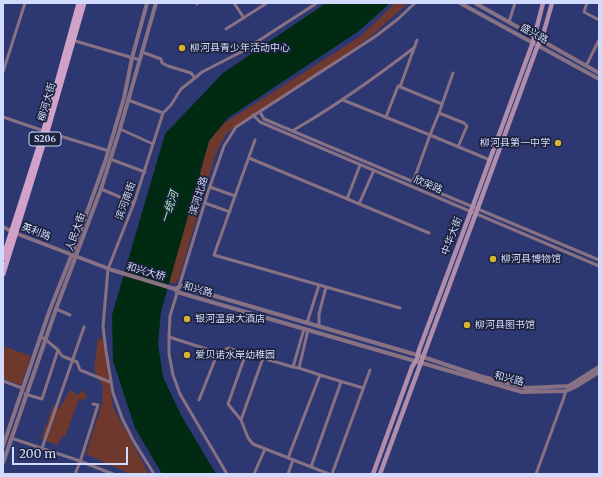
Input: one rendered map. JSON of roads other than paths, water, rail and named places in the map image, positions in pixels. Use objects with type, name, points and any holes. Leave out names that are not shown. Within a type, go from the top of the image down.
[{"type":"main road","name":"柳河大街","points":[[72,39],[80,3]]},
{"type":"main road","name":"柳河大街","points":[[3,258],[46,131],[72,39],[84,3]]},
{"type":"main road","name":"中华大街","points":[[372,474],[490,160],[532,42],[543,3]]},
{"type":"main road","name":"中华大街","points":[[380,474],[538,46],[552,3]]},
{"type":"main road","name":"柳河大街","points":[[3,274],[13,232]]},
{"type":"street","points":[[3,72],[25,3]]},
{"type":"street","name":"人民大街","points":[[3,446],[49,312],[74,256],[101,189],[120,129],[156,3]]},
{"type":"street","points":[[234,3],[244,18]]},
{"type":"street","points":[[226,28],[267,3]]},
{"type":"street","name":"滨河南街","points":[[154,474],[133,440],[122,418],[113,393],[103,326],[110,269],[145,172],[163,113],[172,105],[181,89],[202,72],[241,52],[317,3]]},
{"type":"street","name":"滨河北路","points":[[227,474],[180,394],[173,375],[169,354],[168,337],[170,316],[177,289],[224,146],[236,127],[376,36],[398,19],[415,3]]},
{"type":"street","name":"盛兴路","points":[[460,3],[599,79]]},
{"type":"street","name":"盛兴路","points":[[475,3],[599,73]]},
{"type":"street","points":[[510,22],[515,3]]},
{"type":"street","points":[[587,3],[584,12],[599,20]]},
{"type":"street","name":"人民大街","points":[[3,463],[74,256],[108,151],[124,98],[145,4]]},
{"type":"street","points":[[72,39],[140,60]]},
{"type":"street","points":[[386,117],[398,86],[400,87],[417,40]]},
{"type":"street","points":[[586,66],[599,40]]},
{"type":"street","points":[[292,131],[343,100],[415,47]]},
{"type":"street","points":[[142,52],[161,59],[162,63],[190,74],[195,78]]},
{"type":"street","points":[[413,182],[454,73]]},
{"type":"street","points":[[400,87],[442,104]]},
{"type":"street","points":[[128,100],[163,113]]},
{"type":"street","points":[[343,100],[490,160]]},
{"type":"street","name":"欣荣路","points":[[260,112],[264,119],[413,182],[472,209]]},
{"type":"street","points":[[439,113],[464,123],[467,126],[458,147]]},
{"type":"street","name":"欣荣路","points":[[253,116],[260,122],[374,170],[599,260]]},
{"type":"street","points":[[3,117],[108,151]]},
{"type":"street","points":[[120,129],[153,144]]},
{"type":"street","points":[[255,140],[214,255],[400,308]]},
{"type":"street","points":[[249,158],[429,233]]},
{"type":"street","points":[[110,159],[145,172]]},
{"type":"street","points":[[347,199],[360,164]]},
{"type":"street","points":[[359,204],[374,170]]},
{"type":"street","points":[[210,187],[235,196]]},
{"type":"street","points":[[101,189],[134,203]]},
{"type":"street","points":[[205,203],[230,212]]},
{"type":"street","name":"欣荣路","points":[[477,211],[599,266]]},
{"type":"street","name":"英利路","points":[[3,227],[110,269]]},
{"type":"street","name":"和兴大桥","points":[[110,269],[177,289]]},
{"type":"street","points":[[307,323],[319,285]]},
{"type":"street","name":"和兴路","points":[[177,289],[181,286],[417,355],[422,360],[522,392],[575,387],[599,372]]},
{"type":"street","points":[[319,327],[319,314],[326,287]]},
{"type":"street","name":"和兴路","points":[[177,289],[415,362],[422,360]]},
{"type":"street","points":[[56,309],[70,315]]},
{"type":"street","points":[[42,448],[84,327]]},
{"type":"street","points":[[293,367],[306,329]]},
{"type":"street","points":[[299,368],[306,329]]},
{"type":"street","points":[[40,337],[45,339],[58,350],[62,356],[77,362],[80,370],[110,382]]},
{"type":"street","points":[[168,337],[220,353],[228,348],[363,388]]},
{"type":"street","points":[[3,381],[22,390],[26,395],[42,399],[58,350]]},
{"type":"street","points":[[199,400],[218,352]]},
{"type":"street","points":[[246,353],[228,404],[241,420],[248,438],[253,444],[329,474],[370,370]]},
{"type":"street","points":[[241,420],[263,358]]},
{"type":"street","name":"和兴路","points":[[566,389],[599,367]]},
{"type":"street","points":[[288,458],[320,375]]},
{"type":"street","points":[[311,467],[341,382]]},
{"type":"street","points":[[536,474],[566,389]]},
{"type":"street","points":[[75,474],[98,405],[94,404]]},
{"type":"street","points":[[11,438],[113,474]]},
{"type":"street","points":[[254,474],[265,449]]},
{"type":"street","points":[[288,474],[293,460]]},
{"type":"water","name":"一统河","points":[[326,3],[390,3],[359,31],[228,118],[209,141],[161,312],[158,344],[163,377],[181,415],[216,474],[162,474],[135,428],[113,361],[112,315],[165,134],[223,73]]},
{"type":"place","name":"柳河县青少年活动中心","points":[[182,48]]},
{"type":"place","name":"柳河县第一中学","points":[[558,143]]},
{"type":"place","name":"柳河县博物馆","points":[[493,259]]},
{"type":"place","name":"银河温泉大酒店","points":[[187,319]]},
{"type":"place","name":"柳河县图书馆","points":[[467,325]]},
{"type":"place","name":"爱贝诺水岸幼稚园","points":[[187,355]]}]
